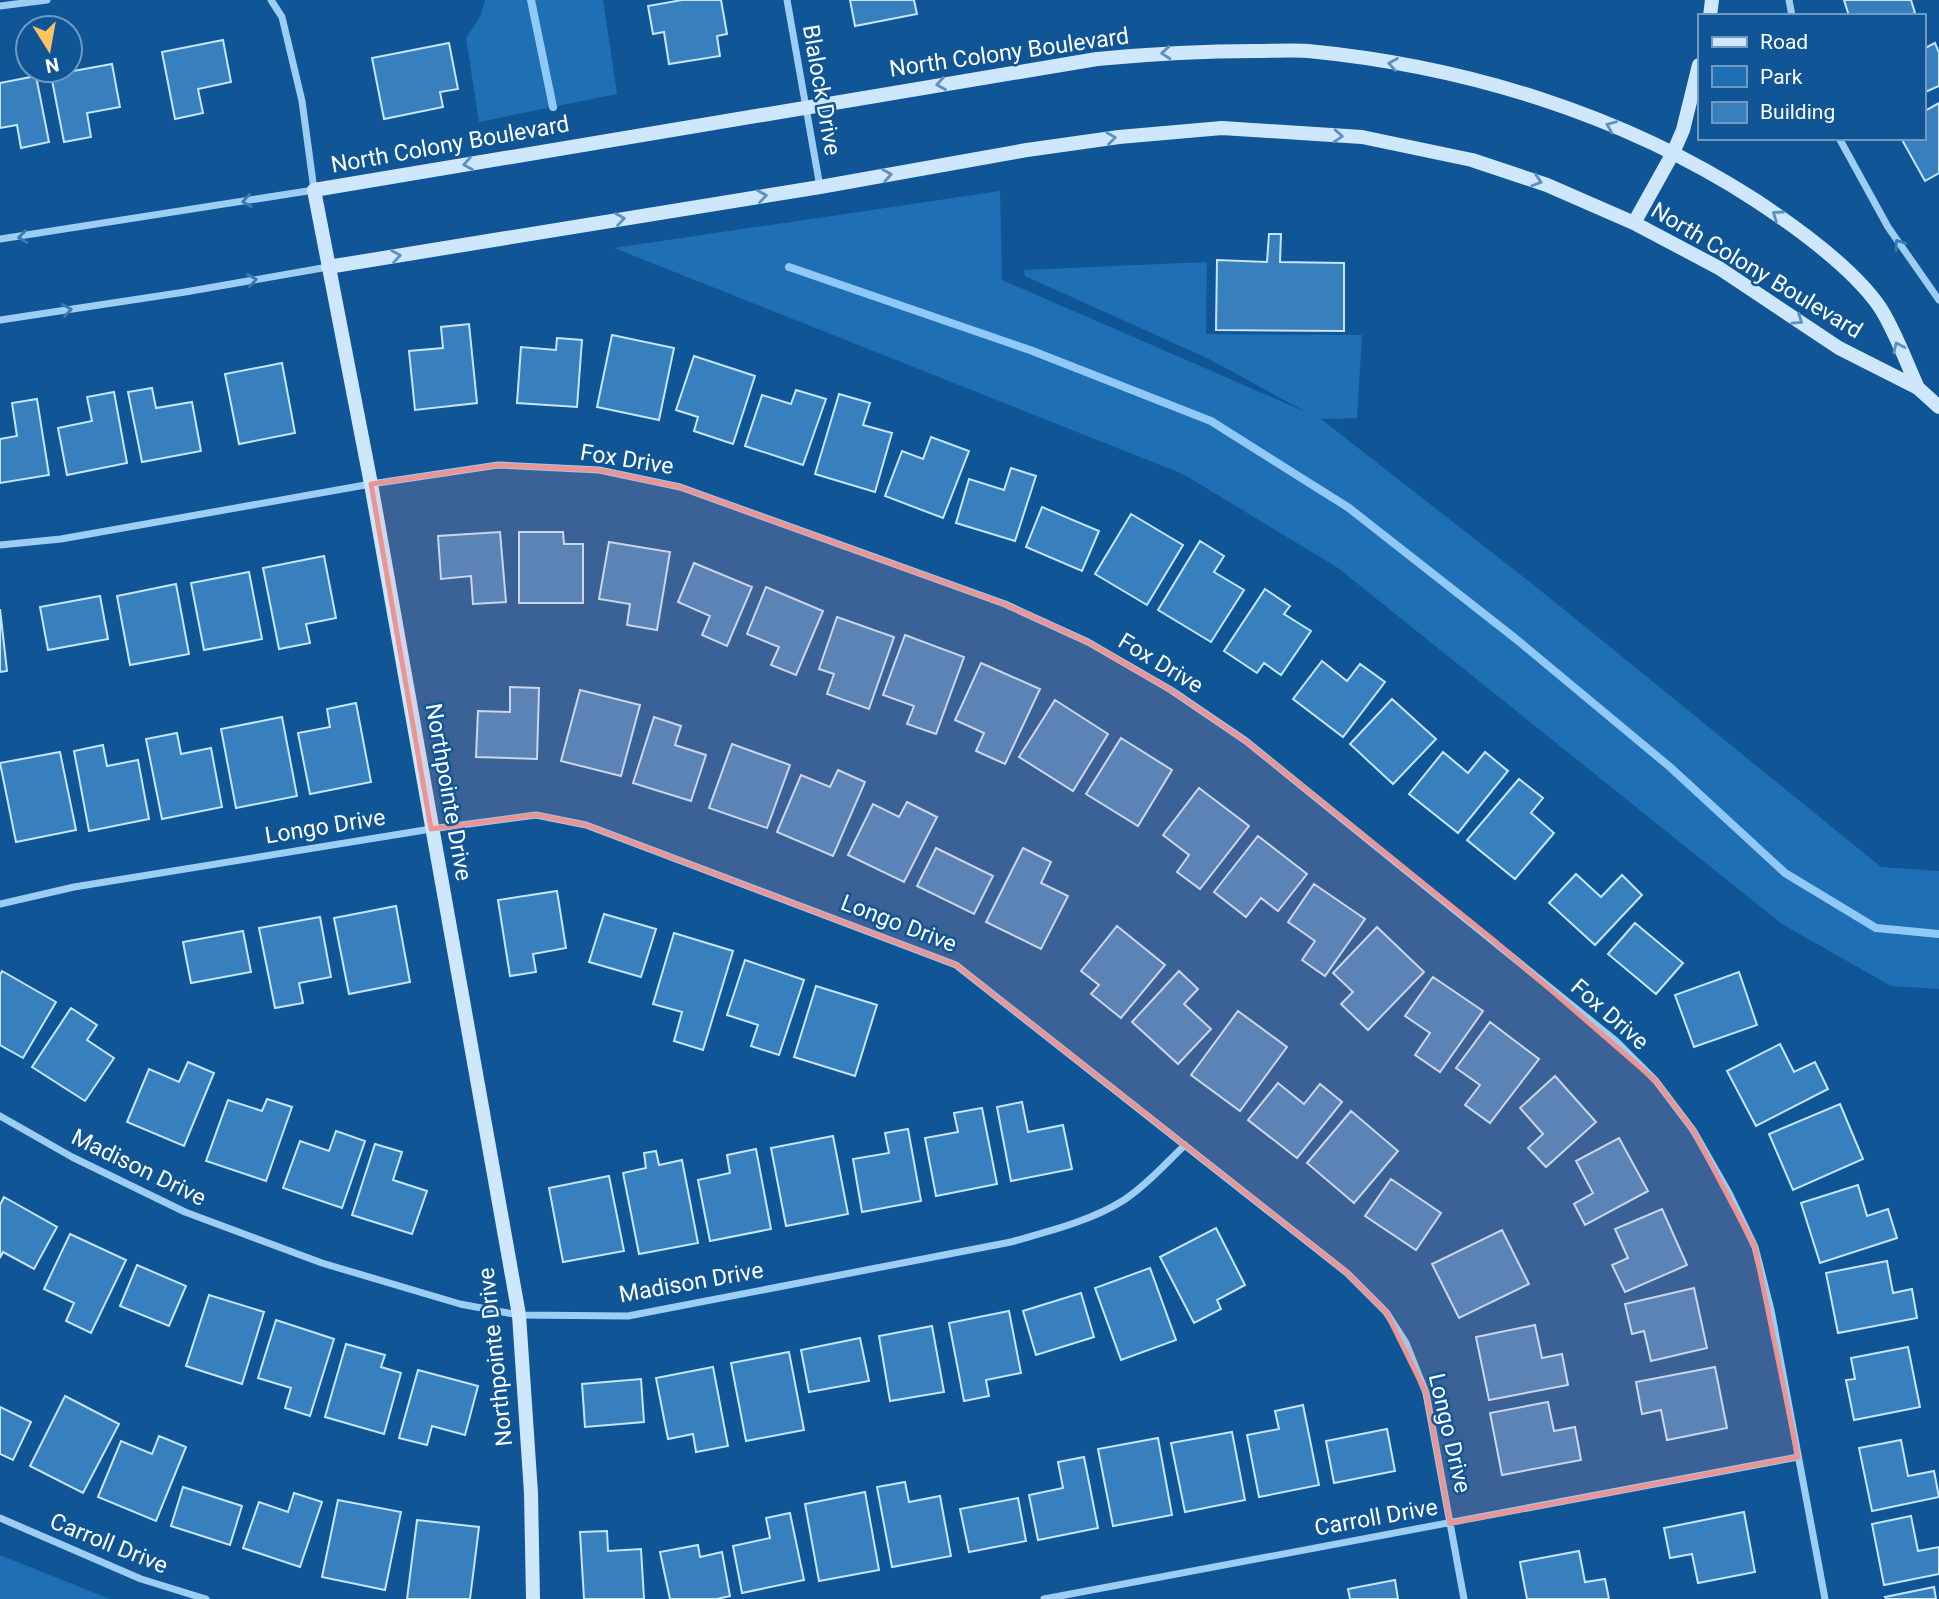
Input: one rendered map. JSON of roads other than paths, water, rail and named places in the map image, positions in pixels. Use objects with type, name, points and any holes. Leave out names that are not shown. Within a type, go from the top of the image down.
[{"type":"street","points":[[0,6],[47,0]]},
{"type":"street","name":"Northpointe Drive","points":[[271,0],[282,17],[302,101],[314,190],[371,484],[519,1315],[531,1493],[533,1599]]},
{"type":"street","name":"Blalock Drive","points":[[787,0],[820,187]]},
{"type":"street","name":"North Colony Boulevard","points":[[0,239],[314,190],[1097,59],[1185,51],[1306,51],[1399,64],[1496,84],[1571,109],[1673,153],[1720,178],[1781,218],[1842,267],[1879,307],[1917,387]]},
{"type":"street","points":[[1634,223],[1673,153],[1689,115],[1698,70]]},
{"type":"street","name":"North Colony Boulevard","points":[[0,320],[185,292],[1054,146],[1222,128],[1362,137],[1472,160],[1547,185],[1634,223],[1719,268],[1839,348],[1917,387],[1939,407]]},
{"type":"street","points":[[1840,140],[1888,227],[1939,300]]},
{"type":"street","name":"Fox Drive","points":[[0,545],[61,539],[371,484],[498,465],[599,470],[680,486],[1005,604],[1088,642],[1171,690],[1246,741],[1482,930],[1616,1041],[1657,1081],[1693,1130],[1729,1193],[1755,1247],[1771,1310],[1825,1599]]},
{"type":"street","name":"Longo Drive","points":[[0,904],[74,887],[431,829],[536,815],[586,825],[956,965],[1347,1273],[1386,1312],[1406,1343],[1426,1393],[1464,1599]]},
{"type":"street","name":"Madison Drive","points":[[0,1116],[72,1157],[185,1212],[322,1264],[460,1304],[519,1315],[628,1316],[1011,1242],[1073,1224],[1123,1200],[1145,1183],[1185,1144]]},
{"type":"street","name":"Carroll Drive","points":[[1044,1599],[1074,1596],[1260,1557],[1798,1457]]},
{"type":"street","name":"Carroll Drive","points":[[0,1518],[141,1579],[206,1599]]},
{"type":"waterway","points":[[531,0],[553,107]]},
{"type":"waterway","points":[[789,267],[1030,350],[1211,421],[1349,508],[1516,639],[1670,767],[1785,873],[1876,928],[1939,934]]}]
